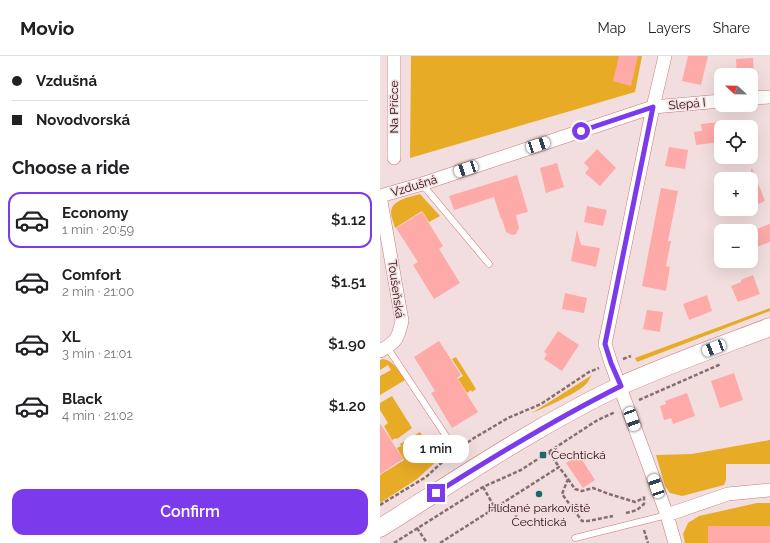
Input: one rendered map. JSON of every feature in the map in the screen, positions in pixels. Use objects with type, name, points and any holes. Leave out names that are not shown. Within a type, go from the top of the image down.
[{"type":"main road","points":[[380,528],[498,453],[586,404],[621,386],[672,364],[770,327]]},
{"type":"street","name":"Na Příčce","points":[[394,56],[394,158]]},
{"type":"street","points":[[665,56],[653,107],[605,344],[668,515],[675,543]]},
{"type":"street","points":[[758,98],[770,97]]},
{"type":"street","name":"Slepá I","points":[[653,107],[714,102]]},
{"type":"street","name":"Vzdušná","points":[[380,196],[422,184],[653,107]]},
{"type":"street","name":"Toušeňská","points":[[380,196],[402,320],[398,338],[384,349]]},
{"type":"street","points":[[668,515],[728,494],[770,490]]},
{"type":"lane","points":[[422,184],[489,264]]},
{"type":"lane","points":[[384,349],[448,439]]},
{"type":"lane","points":[[575,538],[668,515]]},
{"type":"path","points":[[380,505],[426,477],[451,454],[474,438],[508,418],[541,404],[589,372],[632,356]]},
{"type":"path","points":[[394,543],[483,487],[521,470],[596,421],[627,405],[727,362]]},
{"type":"path","points":[[613,413],[617,414]]},
{"type":"path","points":[[549,452],[575,489],[582,491],[593,488],[635,502],[645,498]]},
{"type":"path","points":[[440,543],[559,467]]},
{"type":"path","points":[[568,479],[562,494],[582,521],[607,518],[637,510],[644,504],[645,498],[643,492]]},
{"type":"path","points":[[483,487],[495,508]]},
{"type":"path","points":[[417,528],[427,543]]},
{"type":"shaded area","points":[[411,56],[642,56],[635,92],[410,158]]},
{"type":"shaded area","points":[[420,194],[440,216],[429,222],[422,211],[395,228],[391,216],[392,208],[402,199]]},
{"type":"shaded area","points":[[770,308],[770,311],[637,362],[635,358]]},
{"type":"shaded area","points":[[456,357],[476,389],[472,392],[471,390],[467,393],[458,379],[463,376],[452,359]]},
{"type":"shaded area","points":[[383,359],[393,364],[405,380],[380,395],[380,376],[391,370],[388,365],[380,370],[380,360]]},
{"type":"shaded area","points":[[592,375],[587,383],[577,391],[532,413]]},
{"type":"shaded area","points":[[392,396],[412,428],[397,439],[392,440],[384,426],[388,423],[380,410],[380,403]]},
{"type":"shaded area","points":[[420,432],[424,438],[433,435],[439,436],[450,449],[417,479],[380,503],[380,475],[404,460],[397,448],[401,446],[400,444]]},
{"type":"shaded area","points":[[770,440],[770,464],[726,464],[726,480],[724,485],[682,496],[670,493],[665,486],[656,455],[692,454]]},
{"type":"shaded area","points":[[757,503],[770,503],[770,526],[708,526],[708,543],[685,543],[683,534],[688,523],[699,516]]},
{"type":"building","points":[[619,56],[638,56],[631,86],[613,81]]},
{"type":"building","points":[[688,56],[708,56],[701,85],[682,81]]},
{"type":"building","points":[[753,58],[754,68],[737,68],[736,59]]},
{"type":"building","points":[[714,123],[714,143],[696,145],[694,132],[702,131],[701,124]]},
{"type":"building","points":[[669,147],[688,150],[685,169],[665,166]]},
{"type":"building","points":[[597,149],[616,168],[600,186],[585,173],[589,168],[584,163]]},
{"type":"building","points":[[557,163],[564,187],[546,193],[540,168]]},
{"type":"building","points":[[517,175],[528,212],[516,215],[519,228],[516,234],[512,235],[506,232],[494,197],[454,210],[449,196]]},
{"type":"building","points":[[758,183],[765,201],[758,204]]},
{"type":"building","points":[[661,188],[678,191],[668,241],[671,241],[666,266],[670,267],[666,291],[642,286]]},
{"type":"building","points":[[587,206],[607,210],[603,226],[584,222]]},
{"type":"building","points":[[422,212],[443,246],[439,249],[460,283],[434,299],[413,265],[418,262],[396,228]]},
{"type":"building","points":[[770,224],[770,242],[758,246],[758,228]]},
{"type":"building","points":[[577,230],[581,245],[600,248],[596,267],[571,261]]},
{"type":"building","points":[[753,275],[760,294],[738,302],[731,286]]},
{"type":"building","points":[[565,293],[587,298],[584,313],[562,309]]},
{"type":"building","points":[[707,295],[712,311],[689,320],[683,304]]},
{"type":"building","points":[[647,310],[663,312],[660,332],[643,329]]},
{"type":"building","points":[[558,331],[579,345],[562,371],[544,359],[547,354],[544,352]]},
{"type":"building","points":[[439,341],[461,375],[457,378],[478,412],[452,428],[431,393],[435,391],[414,357]]},
{"type":"building","points":[[734,373],[743,400],[720,408],[711,381]]},
{"type":"building","points":[[687,393],[695,416],[673,424],[671,418],[664,420],[660,406],[666,404],[665,401]]},
{"type":"building","points":[[380,423],[403,459],[380,474]]},
{"type":"building","points":[[579,455],[595,480],[583,488],[566,463]]},
{"type":"building","points":[[708,526],[770,526],[770,543],[708,543]]},
{"type":"place","name":"Čechtická","points":[[543,455]]},
{"type":"place","name":"Hlídané parkoviště Čechtická","points":[[539,494]]},
{"type":"route","points":[[436,493],[498,453],[621,386],[605,344],[653,107],[581,131]]}]
